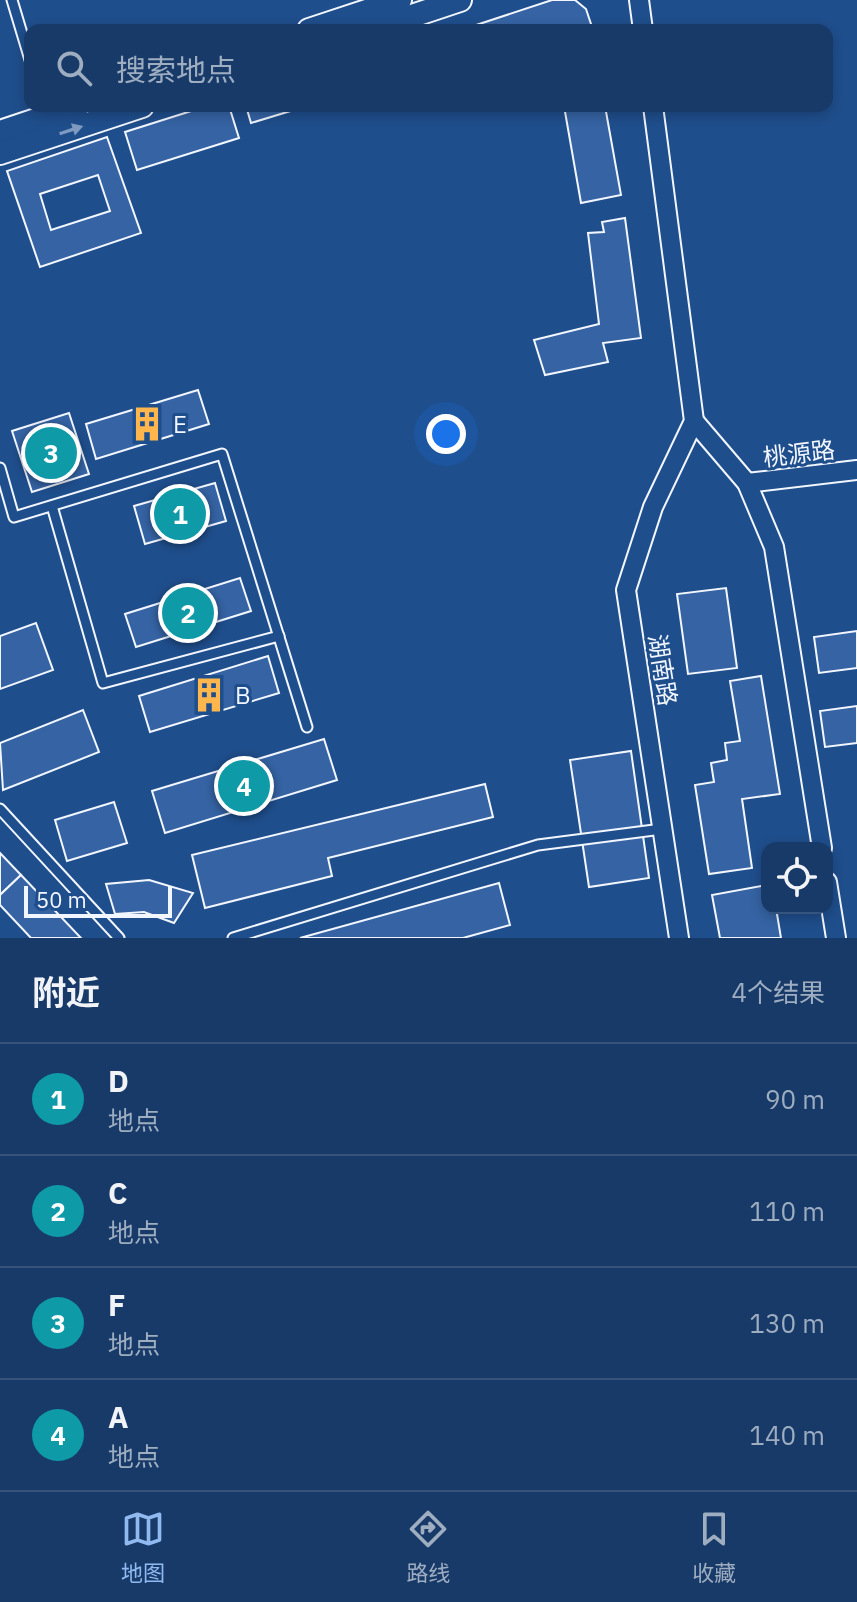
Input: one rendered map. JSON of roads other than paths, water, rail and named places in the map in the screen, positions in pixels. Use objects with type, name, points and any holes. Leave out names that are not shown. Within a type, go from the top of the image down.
[{"type":"street","points":[[327,24],[400,0]]},
{"type":"street","points":[[388,24],[460,0]]},
{"type":"street","points":[[639,0],[642,24]]},
{"type":"street","points":[[0,132],[43,112]]},
{"type":"street","points":[[0,153],[124,112]]},
{"type":"street","points":[[654,112],[694,421],[747,483],[774,547],[821,842]]},
{"type":"street","name":"湖南路","points":[[679,938],[626,590],[653,507],[694,421]]},
{"type":"street","name":"桃源路","points":[[747,483],[857,470]]},
{"type":"street","points":[[832,914],[836,938]]},
{"type":"lane","points":[[12,0],[24,40]]},
{"type":"lane","points":[[0,468],[14,517],[222,454],[307,727]]},
{"type":"lane","points":[[52,506],[103,683],[279,636]]},
{"type":"lane","points":[[0,809],[119,938]]},
{"type":"lane","points":[[233,938],[538,845],[662,829]]},
{"type":"place","name":"E","points":[[147,424]]},
{"type":"place","name":"F","points":[[51,453]]},
{"type":"place","name":"D","points":[[180,514]]},
{"type":"place","name":"C","points":[[188,613]]},
{"type":"place","name":"B","points":[[209,695]]},
{"type":"place","name":"A","points":[[244,786]]}]
